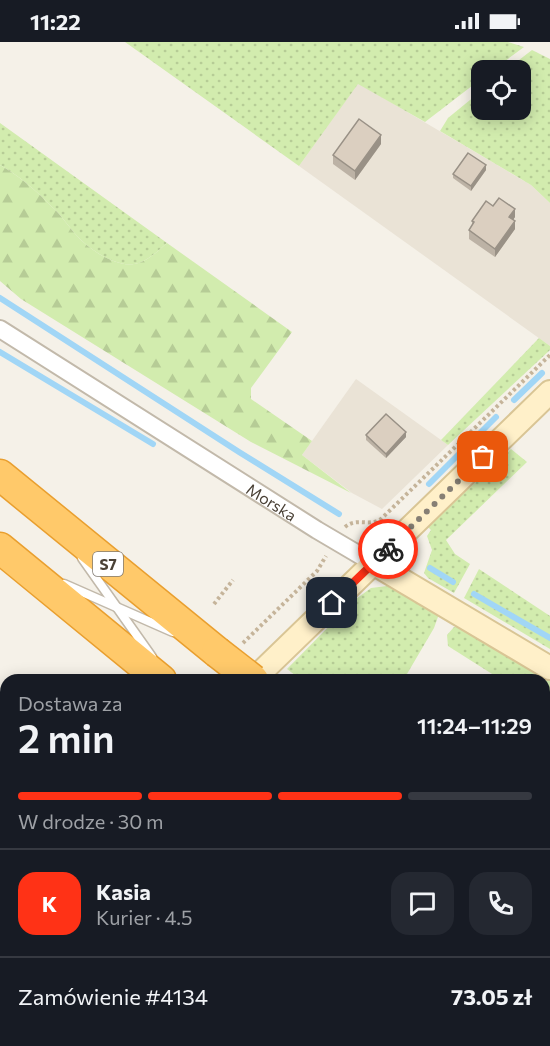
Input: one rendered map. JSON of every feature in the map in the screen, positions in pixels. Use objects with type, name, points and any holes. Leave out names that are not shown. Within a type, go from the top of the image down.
[{"type":"highway","name":"S7","points":[[0,475],[57,523],[229,649],[248,674]]},
{"type":"highway","points":[[10,556],[154,674]]},
{"type":"main road","points":[[259,674],[550,393]]},
{"type":"main road","name":"Morska","points":[[373,563],[550,668]]},
{"type":"street","name":"Morska","points":[[0,329],[299,519],[373,563]]},
{"type":"lane","points":[[57,523],[164,674]]},
{"type":"lane","points":[[10,556],[177,634]]},
{"type":"lane","points":[[187,638],[229,649]]},
{"type":"path","points":[[341,532],[346,525],[355,521],[371,524],[381,519],[550,355]]},
{"type":"path","points":[[229,649],[318,571],[331,548]]},
{"type":"path","points":[[214,604],[232,580]]},
{"type":"shaded area","points":[[358,83],[531,185],[550,203],[550,346],[299,166]]},
{"type":"shaded area","points":[[356,379],[448,445],[382,509],[352,493],[302,455]]},
{"type":"green space","points":[[125,42],[508,42],[524,47],[506,60],[471,60],[471,87],[425,122],[358,84],[299,166]]},
{"type":"green space","points":[[532,50],[550,59],[550,203],[531,185],[440,131],[448,118],[471,99],[471,120],[531,120],[531,60],[519,60]]},
{"type":"green space","points":[[0,123],[167,243],[155,254],[133,264],[116,262],[92,249],[39,194],[0,165]]},
{"type":"green space","points":[[0,165],[33,189],[59,213],[79,238],[99,254],[116,262],[133,264],[155,254],[167,243],[292,332],[251,388],[251,399],[312,441],[302,455],[351,493],[251,442],[21,299],[0,281]]},
{"type":"green space","points":[[539,338],[550,346],[550,350],[448,445],[441,440]]},
{"type":"green space","points":[[511,449],[527,462],[446,540],[455,554],[470,564],[454,593],[428,578],[424,573],[432,550],[427,536],[431,530],[428,527]]},
{"type":"green space","points":[[479,569],[550,616],[550,649],[464,598]]},
{"type":"green space","points":[[387,586],[439,614],[434,628],[407,674],[294,674],[287,669],[356,599],[371,588]]},
{"type":"green space","points":[[454,627],[458,627],[540,674],[492,674],[448,646],[447,635]]},
{"type":"building","points":[[359,119],[381,135],[355,171],[333,155]]},
{"type":"building","points":[[468,153],[486,165],[471,186],[453,174]]},
{"type":"building","points":[[499,198],[515,209],[509,217],[515,221],[495,249],[469,230],[474,222],[472,221],[486,201],[493,206]]},
{"type":"building","points":[[386,414],[406,432],[386,454],[366,435]]},
{"type":"waterway","points":[[0,298],[339,514]]},
{"type":"waterway","points":[[0,352],[153,444]]},
{"type":"waterway","points":[[514,400],[542,373]]},
{"type":"waterway","points":[[429,484],[496,417]]},
{"type":"waterway","points":[[430,568],[453,582]]},
{"type":"waterway","points":[[474,594],[550,638]]},
{"type":"way so far","points":[[388,549],[483,457]]},
{"type":"route","points":[[332,603],[388,549]]}]
